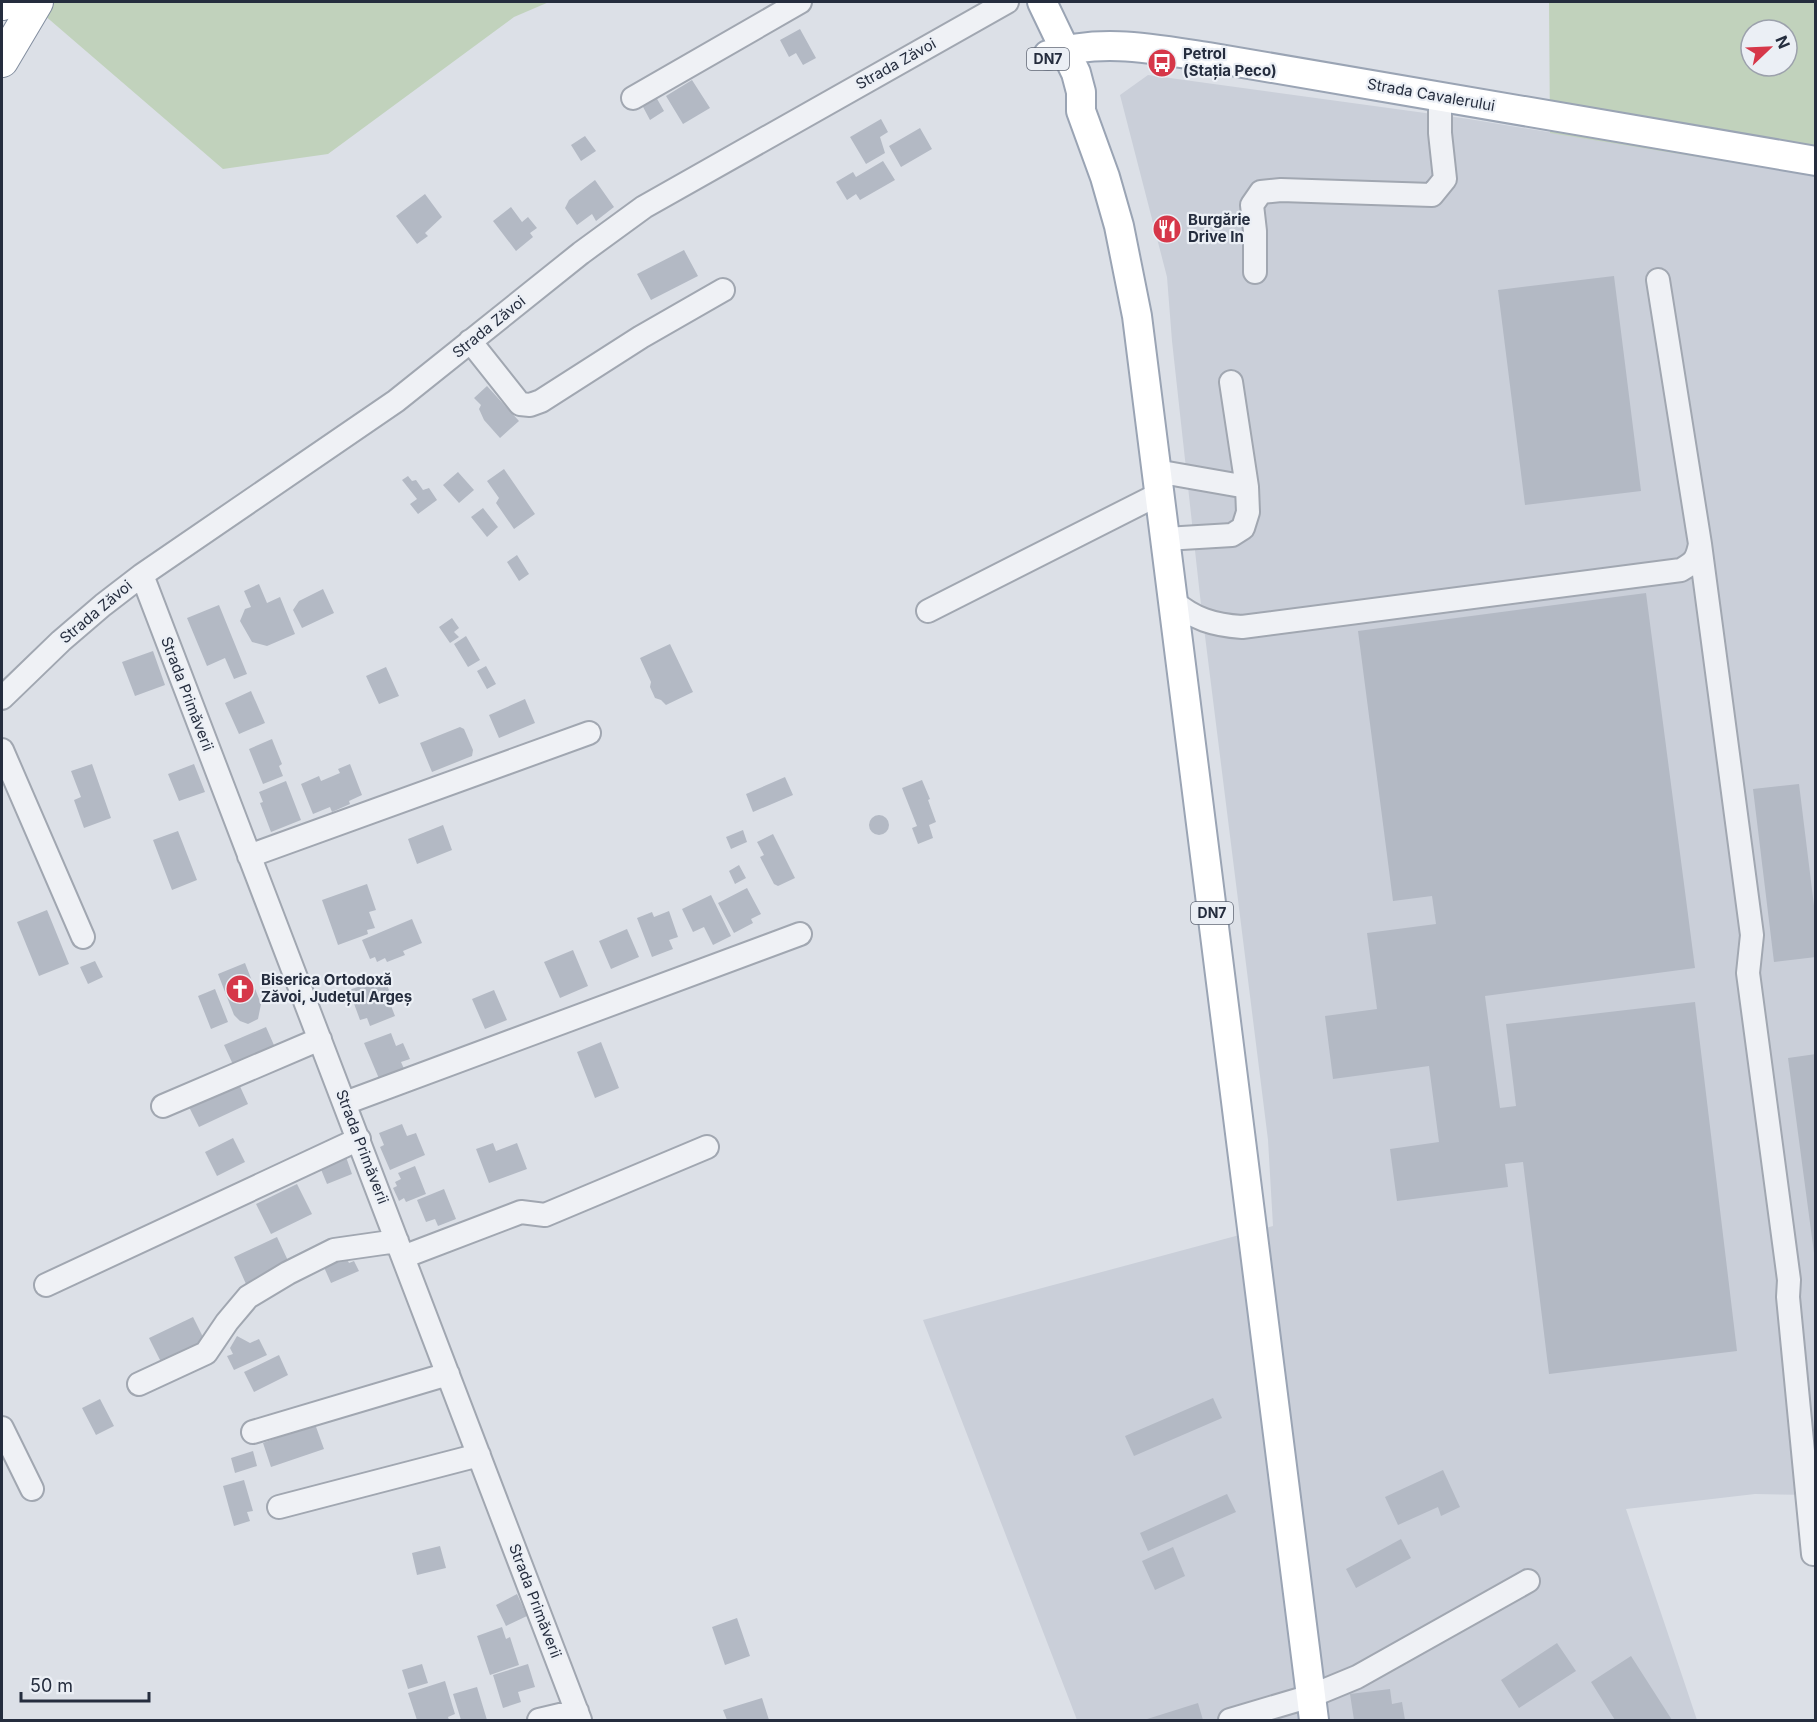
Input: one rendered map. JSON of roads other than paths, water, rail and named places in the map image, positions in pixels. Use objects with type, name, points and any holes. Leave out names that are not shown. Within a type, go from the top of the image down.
[{"type":"highway","points":[[2,61],[37,2]]},
{"type":"main road","name":"DN7","points":[[1042,2],[1056,53]]},
{"type":"main road","name":"DN7","points":[[1004,3],[1076,73],[1081,111],[1105,177],[1119,226],[1137,316],[1312,1708]]},
{"type":"main road","name":"Strada Cavalerului","points":[[1056,53],[1108,45],[1147,48],[1815,161]]},
{"type":"street","points":[[633,98],[800,2]]},
{"type":"street","name":"Strada Zăvoi","points":[[2,698],[61,641],[142,574],[396,401],[581,253],[644,207],[1004,3]]},
{"type":"street","points":[[1255,272],[1255,231],[1252,205],[1261,192],[1281,190],[1432,195],[1445,179],[1440,133],[1440,96]]},
{"type":"street","points":[[1658,280],[1700,544],[1752,935],[1748,973],[1789,1280],[1788,1297],[1813,1554]]},
{"type":"street","points":[[470,341],[520,404],[530,405],[541,401],[641,337],[723,290]]},
{"type":"street","points":[[1165,539],[1232,535],[1243,528],[1248,512],[1247,487],[1231,382]]},
{"type":"street","points":[[928,612],[1158,483],[1247,487]]},
{"type":"street","points":[[1173,601],[1186,613],[1220,625],[1242,627],[1681,570],[1698,557],[1700,544]]},
{"type":"street","points":[[1681,570],[1690,573],[1706,588]]},
{"type":"street","name":"Strada Primăverii","points":[[142,574],[578,1716]]},
{"type":"street","points":[[249,856],[589,733]]},
{"type":"street","points":[[2,750],[83,937]]},
{"type":"street","points":[[345,1103],[800,934]]},
{"type":"street","points":[[163,1106],[320,1040]]},
{"type":"street","points":[[46,1285],[359,1140]]},
{"type":"street","points":[[139,1384],[207,1353],[227,1322],[248,1297],[288,1273],[334,1251],[400,1249],[521,1212],[545,1215],[707,1147]]},
{"type":"street","points":[[253,1432],[448,1374]]},
{"type":"street","points":[[2,1428],[32,1489]]},
{"type":"street","points":[[279,1507],[479,1455]]},
{"type":"street","points":[[1230,1720],[1312,1708],[1357,1677],[1528,1581]]},
{"type":"street","points":[[539,1720],[578,1716]]},
{"type":"place","name":"Petrol (Stația Peco)","points":[[1162,63]]},
{"type":"place","name":"Burgărie Drive In","points":[[1167,229]]},
{"type":"place","name":"Biserica Ortodoxă Zăvoi, Județul Argeș","points":[[240,989]]}]
